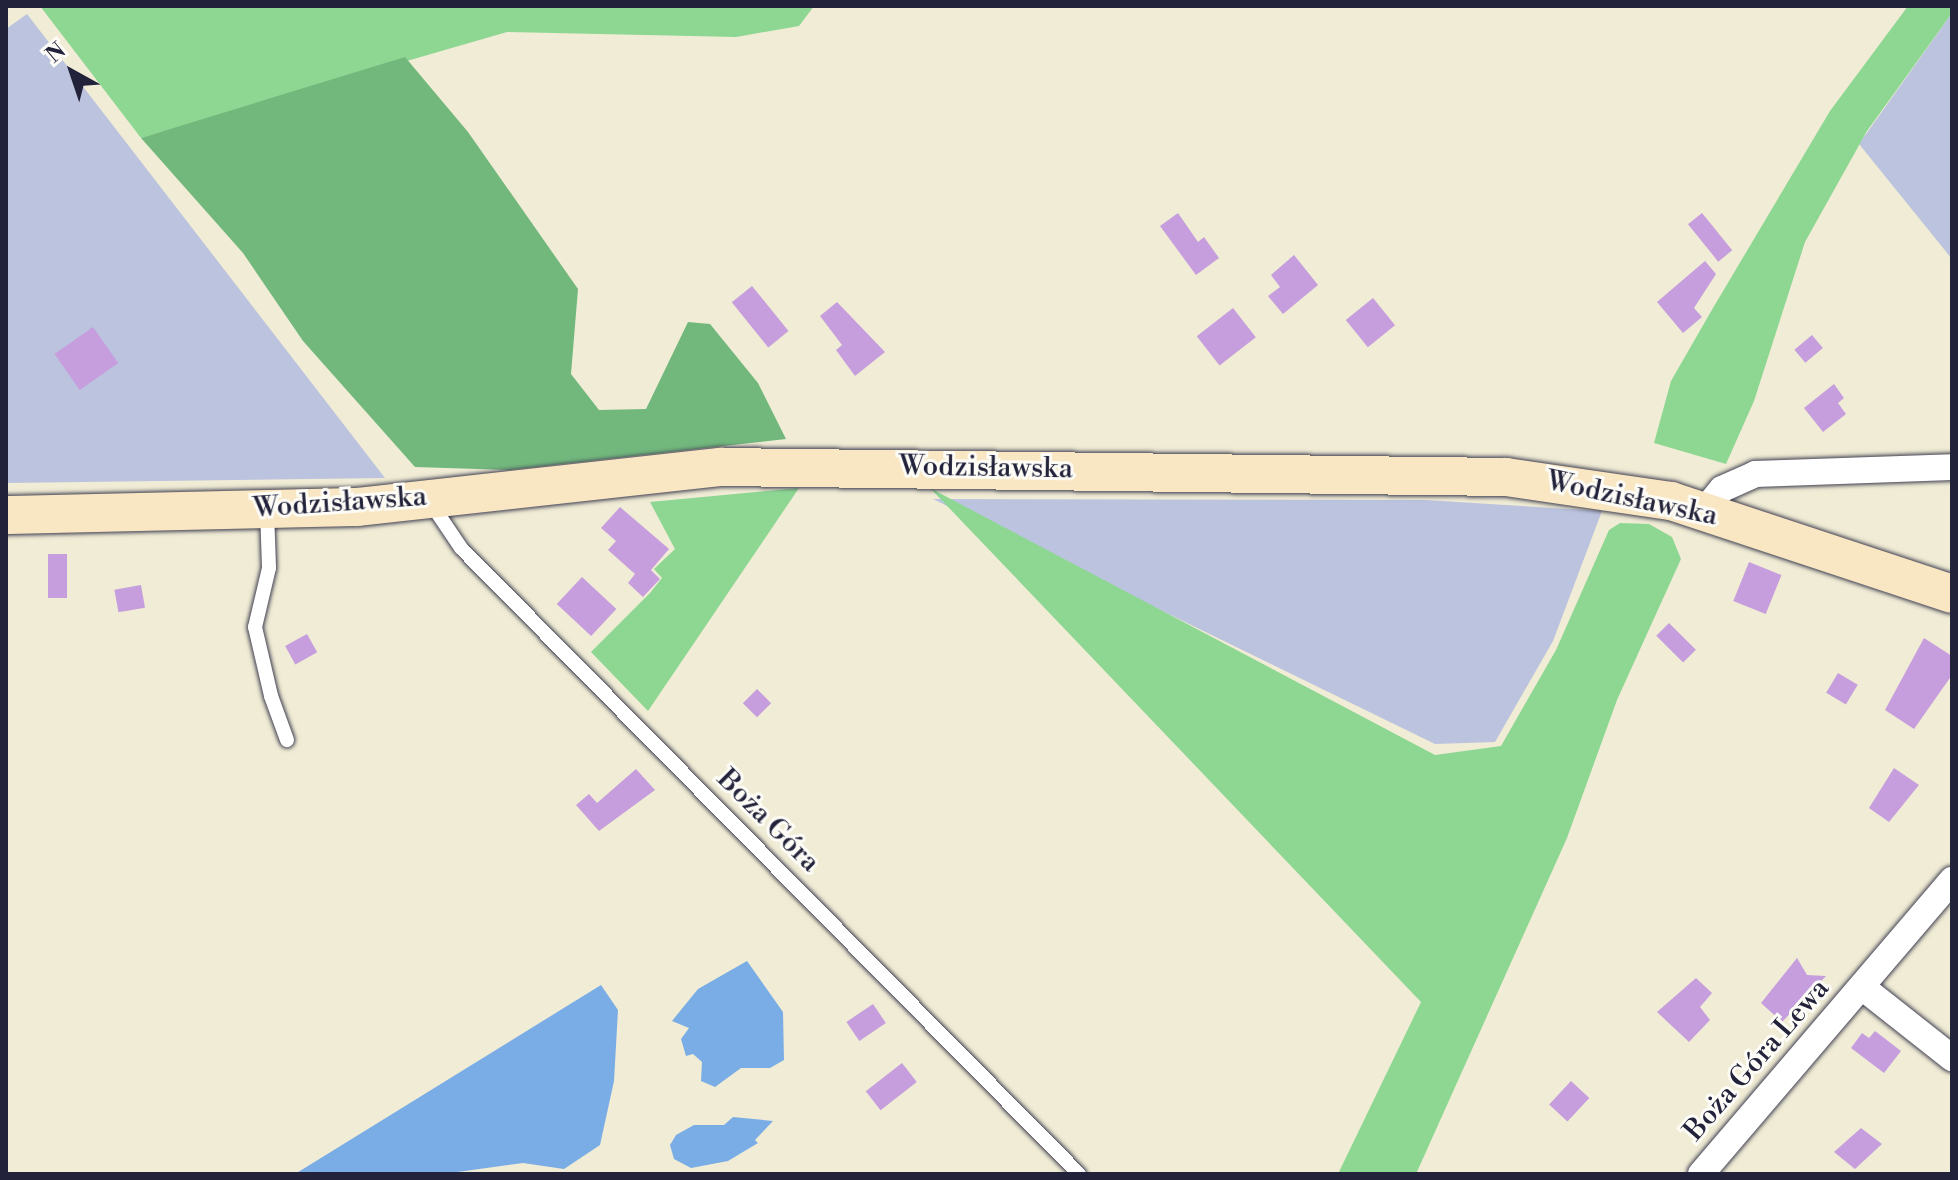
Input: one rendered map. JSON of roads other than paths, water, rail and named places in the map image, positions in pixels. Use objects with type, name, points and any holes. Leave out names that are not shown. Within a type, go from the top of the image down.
[{"type":"main road","name":"Wodzisławska","points":[[6,515],[357,507],[671,471],[837,466],[1506,477],[1586,485],[1704,511],[1952,594]]},
{"type":"street","points":[[1704,511],[1722,489],[1755,474],[1952,467]]},
{"type":"street","name":"Boża Góra Lewa","points":[[1701,1174],[1952,880]]},
{"type":"street","name":"Boża Góra Lewa","points":[[1862,987],[1952,1058]]},
{"type":"lane","name":"Boża Góra","points":[[427,498],[461,548],[1079,1174]]},
{"type":"lane","points":[[267,509],[269,568],[255,627],[271,696],[287,740]]},
{"type":"water","points":[[747,961],[783,1012],[784,1060],[770,1068],[741,1068],[715,1087],[701,1081],[702,1062],[693,1054],[686,1056],[681,1039],[689,1028],[672,1021],[698,989]]},
{"type":"water","points":[[601,985],[618,1010],[614,1081],[600,1145],[564,1169],[523,1163],[443,1174],[295,1174]]},
{"type":"water","points":[[733,1117],[773,1121],[755,1140],[758,1143],[728,1161],[691,1168],[674,1159],[670,1145],[676,1135],[694,1125],[724,1125]]}]
